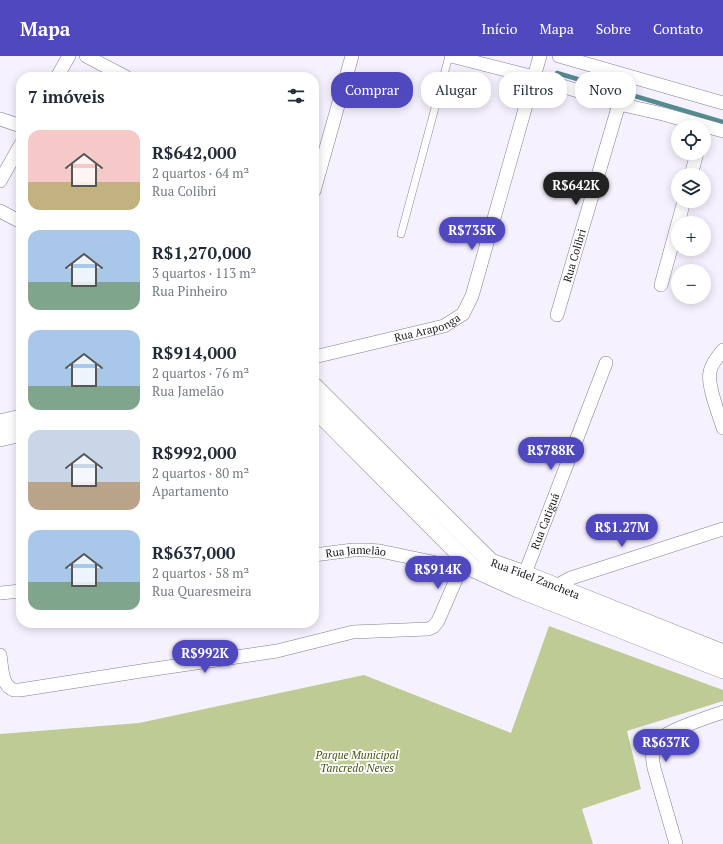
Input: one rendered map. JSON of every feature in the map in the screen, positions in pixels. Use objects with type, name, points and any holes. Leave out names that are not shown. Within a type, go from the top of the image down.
[{"type":"street","points":[[60,72],[69,56]]},
{"type":"street","points":[[86,56],[116,72]]},
{"type":"street","points":[[319,166],[352,56]]},
{"type":"street","points":[[450,56],[514,72]]},
{"type":"street","name":"Rua Araponga","points":[[535,72],[540,56]]},
{"type":"street","points":[[558,56],[723,103]]},
{"type":"street","name":"Rua Araponga","points":[[319,356],[444,326],[463,314],[472,296],[525,108]]},
{"type":"street","name":"Rua Colibri","points":[[557,315],[618,108]]},
{"type":"street","points":[[636,108],[682,120]]},
{"type":"street","points":[[0,119],[16,124]]},
{"type":"street","points":[[711,128],[723,131]]},
{"type":"street","points":[[0,181],[16,153]]},
{"type":"street","points":[[661,285],[682,208]]},
{"type":"street","points":[[0,211],[16,219]]},
{"type":"street","points":[[723,350],[716,358],[710,372],[710,388],[723,428]]},
{"type":"street","name":"Rua Catiguá","points":[[518,589],[606,363]]},
{"type":"street","name":"Rua Fidel Zancheta","points":[[319,391],[491,562],[556,586],[723,653]]},
{"type":"street","name":"Rua Fidel Zancheta","points":[[319,413],[467,569],[723,670]]},
{"type":"street","points":[[0,423],[16,419]]},
{"type":"street","points":[[0,438],[16,435]]},
{"type":"street","points":[[549,602],[556,586],[571,578],[723,529]]},
{"type":"street","name":"Rua Jamelão","points":[[319,554],[353,550],[373,550],[467,569]]},
{"type":"street","points":[[0,655],[5,682],[13,690],[20,690],[277,650],[353,632],[428,629],[433,627],[438,621],[467,569],[491,562]]},
{"type":"street","points":[[0,593],[16,591]]},
{"type":"street","points":[[676,844],[654,768],[652,756],[654,748],[658,740],[673,731],[723,712]]},
{"type":"lane","points":[[401,234],[450,56]]},
{"type":"green space","name":"Parque Municipal Tancredo Neves","points":[[549,626],[723,690],[723,701],[627,731],[641,789],[582,809],[593,844],[0,844],[0,734],[139,723],[364,675],[511,733]]},
{"type":"waterway","points":[[567,76],[723,122]]}]
